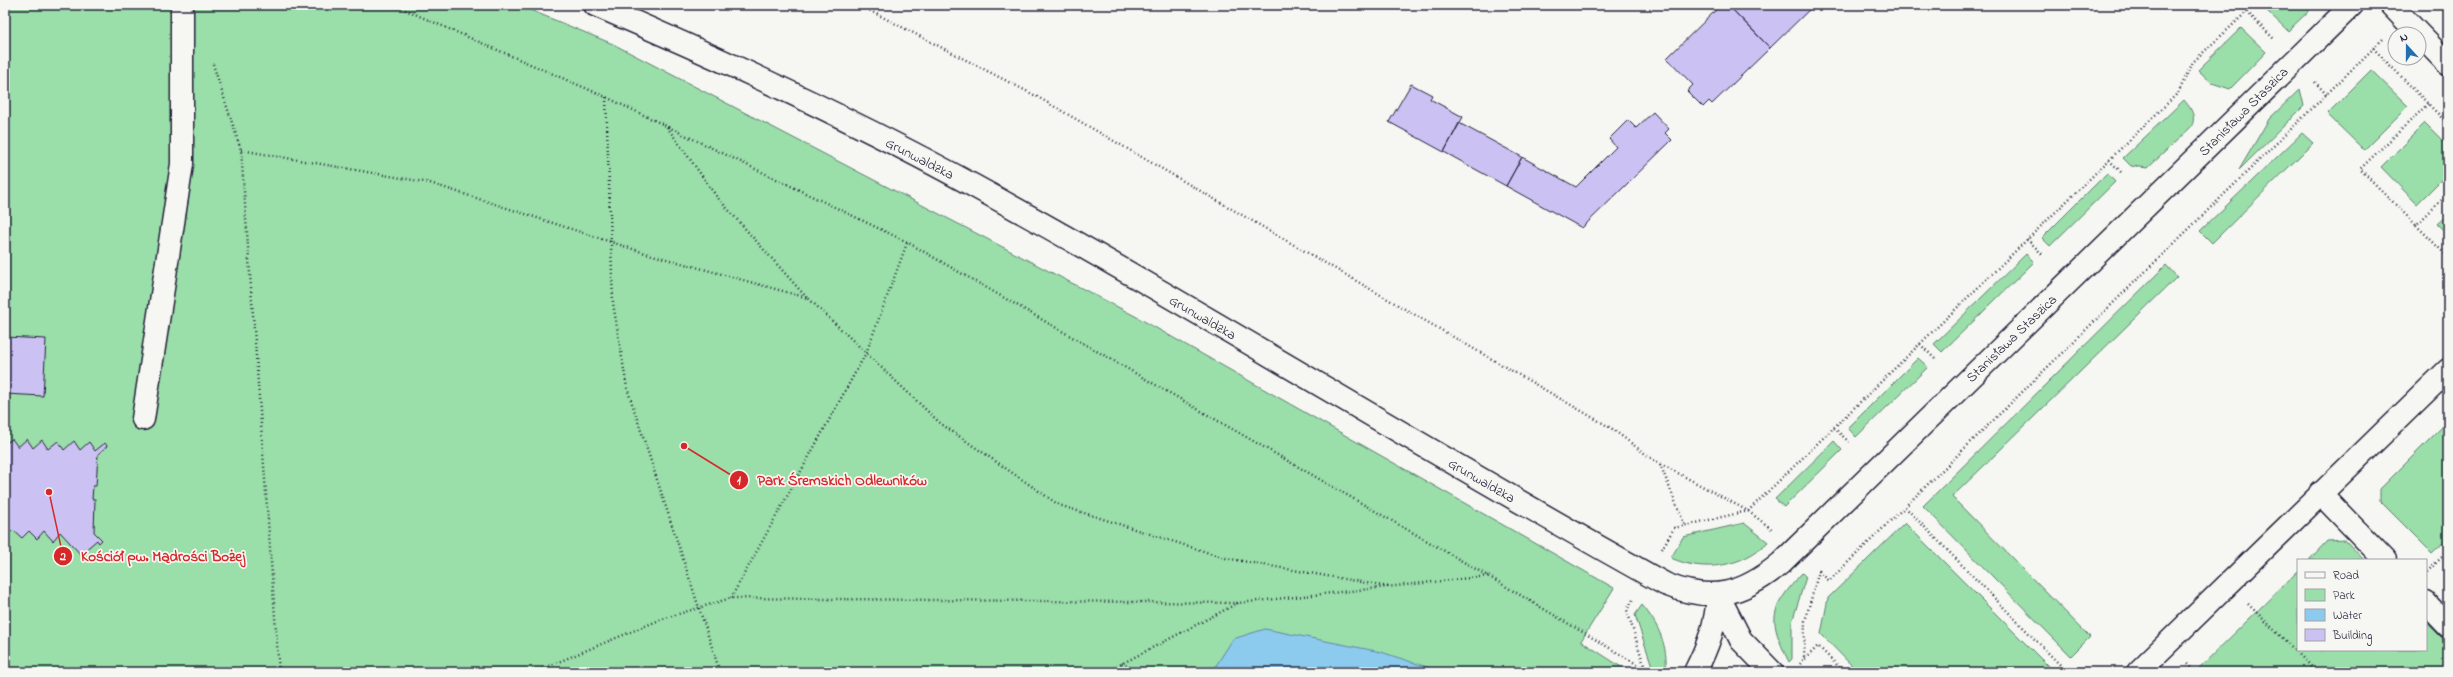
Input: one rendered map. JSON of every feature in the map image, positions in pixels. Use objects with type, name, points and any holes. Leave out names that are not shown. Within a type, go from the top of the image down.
[{"type":"main road","points":[[143,420],[182,164],[182,5]]},
{"type":"main road","name":"Grunwaldzka","points":[[595,5],[839,117],[969,183],[1647,574],[1681,590],[1698,594],[1718,595]]},
{"type":"main road","name":"Stanisława Staszica","points":[[1718,595],[1752,585],[1781,563],[2352,5]]},
{"type":"main road","points":[[2391,5],[2448,64]]},
{"type":"main road","points":[[2138,672],[2320,493],[2448,370]]},
{"type":"main road","points":[[2320,493],[2384,559]]},
{"type":"main road","points":[[1695,672],[1708,647],[1715,627],[1718,595]]},
{"type":"main road","points":[[1718,595],[1741,640],[1772,672]]},
{"type":"main road","points":[[2427,604],[2448,626]]},
{"type":"path","points":[[394,5],[606,97],[907,242],[1488,576],[1645,671]]},
{"type":"path","points":[[859,5],[1043,100],[1611,428],[1660,463],[1748,511]]},
{"type":"path","points":[[1645,671],[1627,610],[1674,528],[1748,511],[2178,93],[2193,62],[2254,5]]},
{"type":"path","points":[[2247,12],[2277,42]]},
{"type":"path","points":[[1819,571],[1829,581],[2383,39]]},
{"type":"path","points":[[2373,48],[2448,124]]},
{"type":"path","points":[[212,63],[241,150],[279,672]]},
{"type":"path","points":[[2310,77],[2327,95]]},
{"type":"path","points":[[606,97],[613,303],[627,388],[697,608],[720,672]]},
{"type":"path","points":[[2428,104],[2360,169],[2448,257]]},
{"type":"path","points":[[667,126],[717,197],[808,298],[940,423],[1059,505],[1225,558],[1389,587]]},
{"type":"path","points":[[241,150],[430,183],[611,242],[808,298]]},
{"type":"path","points":[[2109,160],[2123,174]]},
{"type":"path","points":[[2416,225],[2448,194]]},
{"type":"path","points":[[2027,239],[2042,254]]},
{"type":"path","points":[[731,598],[866,353],[907,242]]},
{"type":"path","points":[[1920,344],[1935,359]]},
{"type":"path","points":[[1834,428],[1850,443]]},
{"type":"path","points":[[1660,463],[1684,526]]},
{"type":"path","points":[[1906,507],[2067,672]]},
{"type":"path","points":[[2427,571],[2448,551]]},
{"type":"path","points":[[534,672],[662,619],[731,598],[1239,603],[1488,576]]},
{"type":"path","points":[[1106,672],[1239,603]]},
{"type":"path","points":[[2246,603],[2317,672]]},
{"type":"path","points":[[1804,659],[1818,646],[1844,672]]},
{"type":"path","points":[[2186,662],[2195,672]]},
{"type":"path","points":[[1122,663],[1136,672]]},
{"type":"path","points":[[2308,672],[2312,667]]},
{"type":"green space","points":[[5,5],[518,5],[613,44],[1135,316],[1614,588],[1581,641],[1629,672],[5,672]]},
{"type":"green space","points":[[2267,5],[2315,5],[2288,31],[2264,8]]},
{"type":"green space","points":[[2241,28],[2266,52],[2230,89],[2212,83],[2198,70]]},
{"type":"green space","points":[[2371,70],[2408,106],[2364,150],[2327,114]]},
{"type":"green space","points":[[2300,89],[2304,106],[2239,170],[2269,119]]},
{"type":"green space","points":[[2184,100],[2191,109],[2193,116],[2193,123],[2191,127],[2148,168],[2131,166],[2123,158]]},
{"type":"green space","points":[[2425,123],[2448,146],[2448,173],[2417,204],[2381,167]]},
{"type":"green space","points":[[2302,133],[2313,143],[2212,243],[2200,231]]},
{"type":"green space","points":[[2107,173],[2115,182],[2050,246],[2042,238]]},
{"type":"green space","points":[[2448,214],[2448,235],[2437,224]]},
{"type":"green space","points":[[2026,254],[2034,262],[1942,352],[1934,344]]},
{"type":"green space","points":[[2166,265],[2177,277],[1952,497],[2090,637],[2071,656],[1923,506]]},
{"type":"green space","points":[[1918,358],[1928,367],[1856,437],[1848,428]]},
{"type":"green space","points":[[2448,421],[2448,538],[2432,553],[2380,501],[2380,489]]},
{"type":"green space","points":[[1834,441],[1842,450],[1784,507],[1775,499]]},
{"type":"green space","points":[[1744,523],[1768,542],[1747,557],[1735,562],[1709,566],[1684,563],[1671,558],[1683,537]]},
{"type":"green space","points":[[1905,523],[2054,672],[1858,672],[1821,634],[1828,598]]},
{"type":"green space","points":[[2345,540],[2363,559],[2310,559],[2327,541]]},
{"type":"green space","points":[[2297,572],[2297,651],[2427,651],[2427,623],[2448,644],[2448,672],[2195,672]]},
{"type":"green space","points":[[1802,573],[1806,577],[1792,622],[1792,659],[1789,662],[1777,634],[1775,614],[1783,596]]},
{"type":"green space","points":[[1642,605],[1658,628],[1661,636],[1664,645],[1666,672],[1654,672],[1635,615]]},
{"type":"water","points":[[1265,629],[1381,652],[1442,672],[1212,672],[1233,639]]},
{"type":"building","points":[[1721,5],[1728,5],[1770,48],[1712,104],[1709,101],[1703,107],[1687,91],[1693,85],[1667,58]]},
{"type":"building","points":[[1728,5],[1814,5],[1770,48]]},
{"type":"building","points":[[1411,84],[1432,95],[1430,99],[1463,117],[1444,152],[1389,122]]},
{"type":"building","points":[[1653,112],[1669,129],[1665,133],[1672,140],[1582,228],[1506,186],[1522,157],[1576,187],[1616,147],[1609,139],[1628,120],[1636,128]]},
{"type":"building","points":[[1459,123],[1522,157],[1506,186],[1444,152]]},
{"type":"building","points":[[5,337],[46,339],[43,396],[5,394]]},
{"type":"building","points":[[12,439],[18,447],[27,439],[33,448],[42,440],[48,449],[58,441],[64,450],[74,441],[80,450],[89,442],[95,451],[105,443],[107,446],[98,454],[96,486],[93,486],[92,499],[95,499],[94,532],[102,540],[99,543],[97,540],[83,552],[85,555],[83,557],[60,532],[53,541],[44,531],[37,539],[29,531],[22,538],[13,530],[6,537],[5,536],[5,444]]},
{"type":"place","name":"Park Śremskich Odlewników","points":[[684,446]]},
{"type":"place","name":"Kościół pw. Mądrości Bożej","points":[[49,492]]}]
